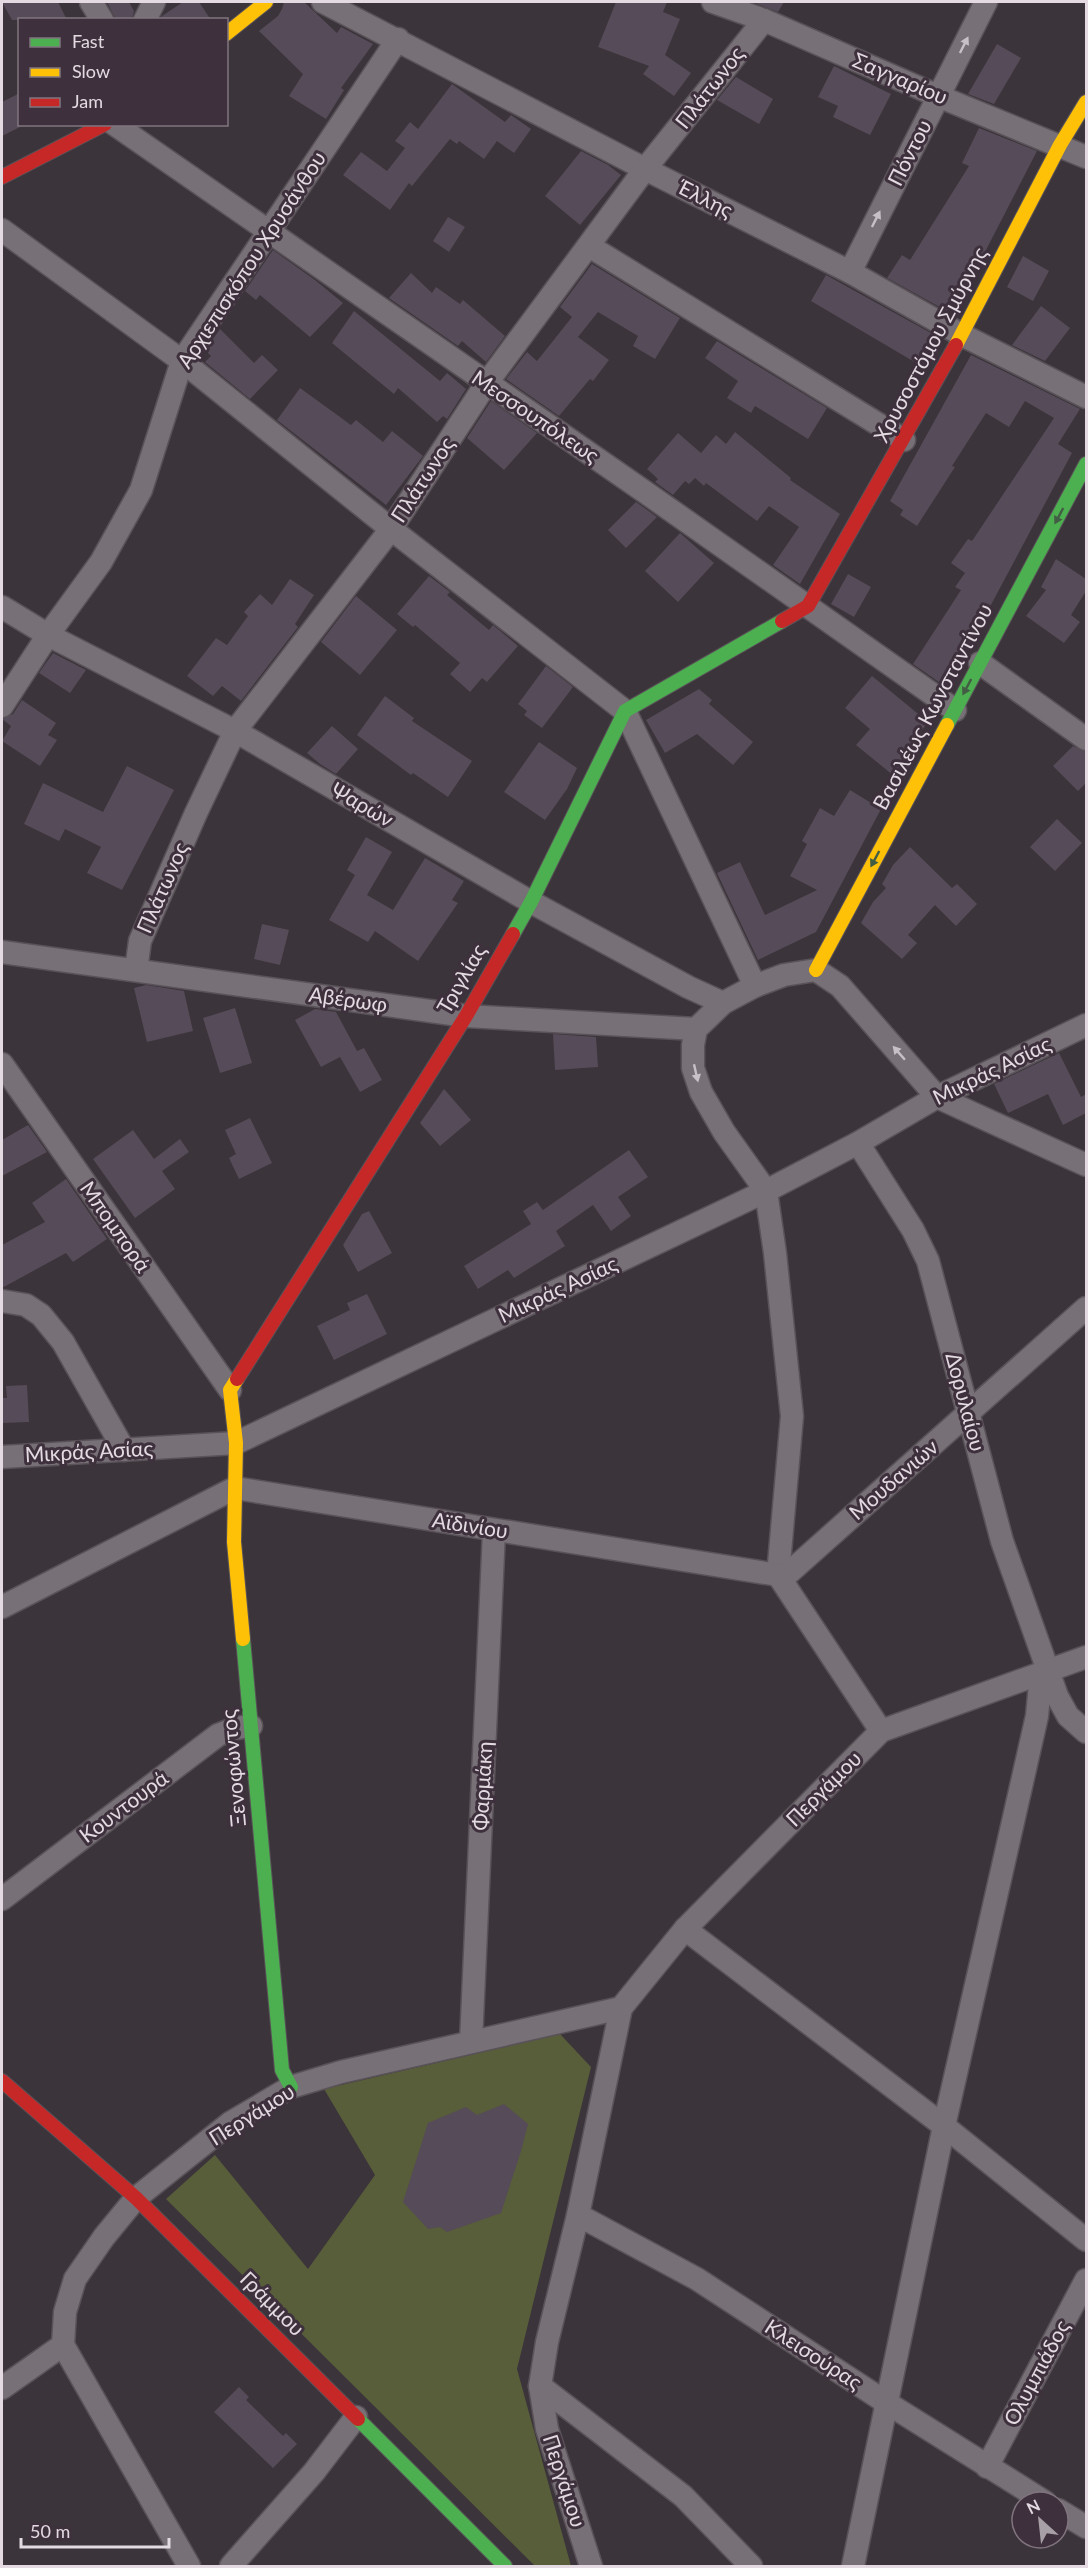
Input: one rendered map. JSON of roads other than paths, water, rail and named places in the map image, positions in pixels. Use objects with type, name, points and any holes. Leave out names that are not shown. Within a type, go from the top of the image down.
[{"type":"street","points":[[91,2],[101,18]]},
{"type":"street","points":[[146,18],[153,2]]},
{"type":"street","points":[[228,32],[266,2]]},
{"type":"street","name":"Έλλης","points":[[323,2],[645,169],[850,272],[962,335],[1086,397]]},
{"type":"street","name":"Σαγγαρίου","points":[[713,2],[764,20],[938,96],[1086,157]]},
{"type":"street","name":"Πόντου","points":[[850,272],[986,2]]},
{"type":"street","name":"Πλάτωνος","points":[[136,970],[140,941],[196,813],[236,731],[391,529],[486,384],[645,169],[764,20]]},
{"type":"street","name":"Αρχιεπισκόπου Χρυσάνθου","points":[[2,706],[48,635],[101,562],[141,490],[182,361],[398,39]]},
{"type":"street","name":"Χρυσοστόμου Σμύρνης","points":[[808,606],[962,335],[1060,145],[1086,102]]},
{"type":"street","points":[[2,177],[101,126]]},
{"type":"street","name":"Μεσσουπόλεως","points":[[117,126],[955,710]]},
{"type":"street","points":[[2,230],[182,361],[391,529],[625,711],[755,986]]},
{"type":"street","points":[[589,246],[904,440]]},
{"type":"street","name":"Βασιλέως Κωνσταντίνου","points":[[816,970],[1086,464]]},
{"type":"street","points":[[625,711],[808,606]]},
{"type":"street","name":"Ψαρών","points":[[2,607],[48,635],[236,731],[531,902],[688,987],[723,1003]]},
{"type":"street","points":[[980,663],[1086,740]]},
{"type":"street","name":"Τριγλίας","points":[[230,1390],[466,1016],[531,902],[625,711]]},
{"type":"street","name":"Αβέρωφ","points":[[2,952],[466,1016],[696,1029]]},
{"type":"street","points":[[881,1731],[780,1577],[792,1416],[766,1191],[724,1132],[701,1092],[693,1068],[696,1029],[723,1003],[755,986],[784,975],[816,970],[840,986],[937,1097],[1086,1165]]},
{"type":"street","name":"Μικράς Ασίας","points":[[2,1457],[236,1443],[766,1191],[858,1143],[937,1097],[1086,1024]]},
{"type":"street","name":"Μπομπορά","points":[[2,1069],[230,1390]]},
{"type":"street","name":"Δορυλαίου","points":[[858,1143],[913,1230],[928,1262],[1002,1542],[1045,1673],[1068,1716],[1086,1732]]},
{"type":"street","points":[[2,1301],[26,1305],[41,1315],[63,1342],[124,1450]]},
{"type":"street","name":"Μουδανιών","points":[[780,1577],[1086,1308]]},
{"type":"street","points":[[230,1390],[236,1443]]},
{"type":"street","name":"Ξενοφώντος","points":[[236,1443],[234,1542],[282,2070],[291,2087]]},
{"type":"street","points":[[2,1606],[235,1488]]},
{"type":"street","name":"Αϊδινίου","points":[[235,1488],[780,1577]]},
{"type":"street","name":"Φαρμάκη","points":[[471,2042],[494,1531]]},
{"type":"street","name":"Περγάμου","points":[[591,2566],[547,2429],[540,2386],[547,2342],[578,2215],[621,2008],[685,1929],[881,1731],[1086,1657]]},
{"type":"street","points":[[852,2566],[944,2126],[1045,1673]]},
{"type":"street","name":"Κουντουρά","points":[[2,1899],[218,1735],[236,1728],[251,1726]]},
{"type":"street","points":[[685,1929],[944,2126],[1086,2240]]},
{"type":"street","name":"Περγάμου","points":[[63,2345],[65,2312],[75,2279],[104,2236],[136,2198],[230,2123],[291,2087],[341,2072],[621,2008]]},
{"type":"street","name":"Γράμμου","points":[[2,2081],[136,2198],[505,2566]]},
{"type":"street","name":"Κλεισούρας","points":[[578,2215],[697,2279],[886,2403],[1025,2490]]},
{"type":"street","name":"Ολυμπιάδος","points":[[987,2467],[1086,2280]]},
{"type":"street","points":[[2,2388],[63,2345],[189,2566]]},
{"type":"street","points":[[540,2386],[683,2496],[751,2566]]},
{"type":"street","points":[[231,2566],[314,2472],[356,2417]]},
{"type":"street","points":[[1070,2517],[1086,2527]]}]
